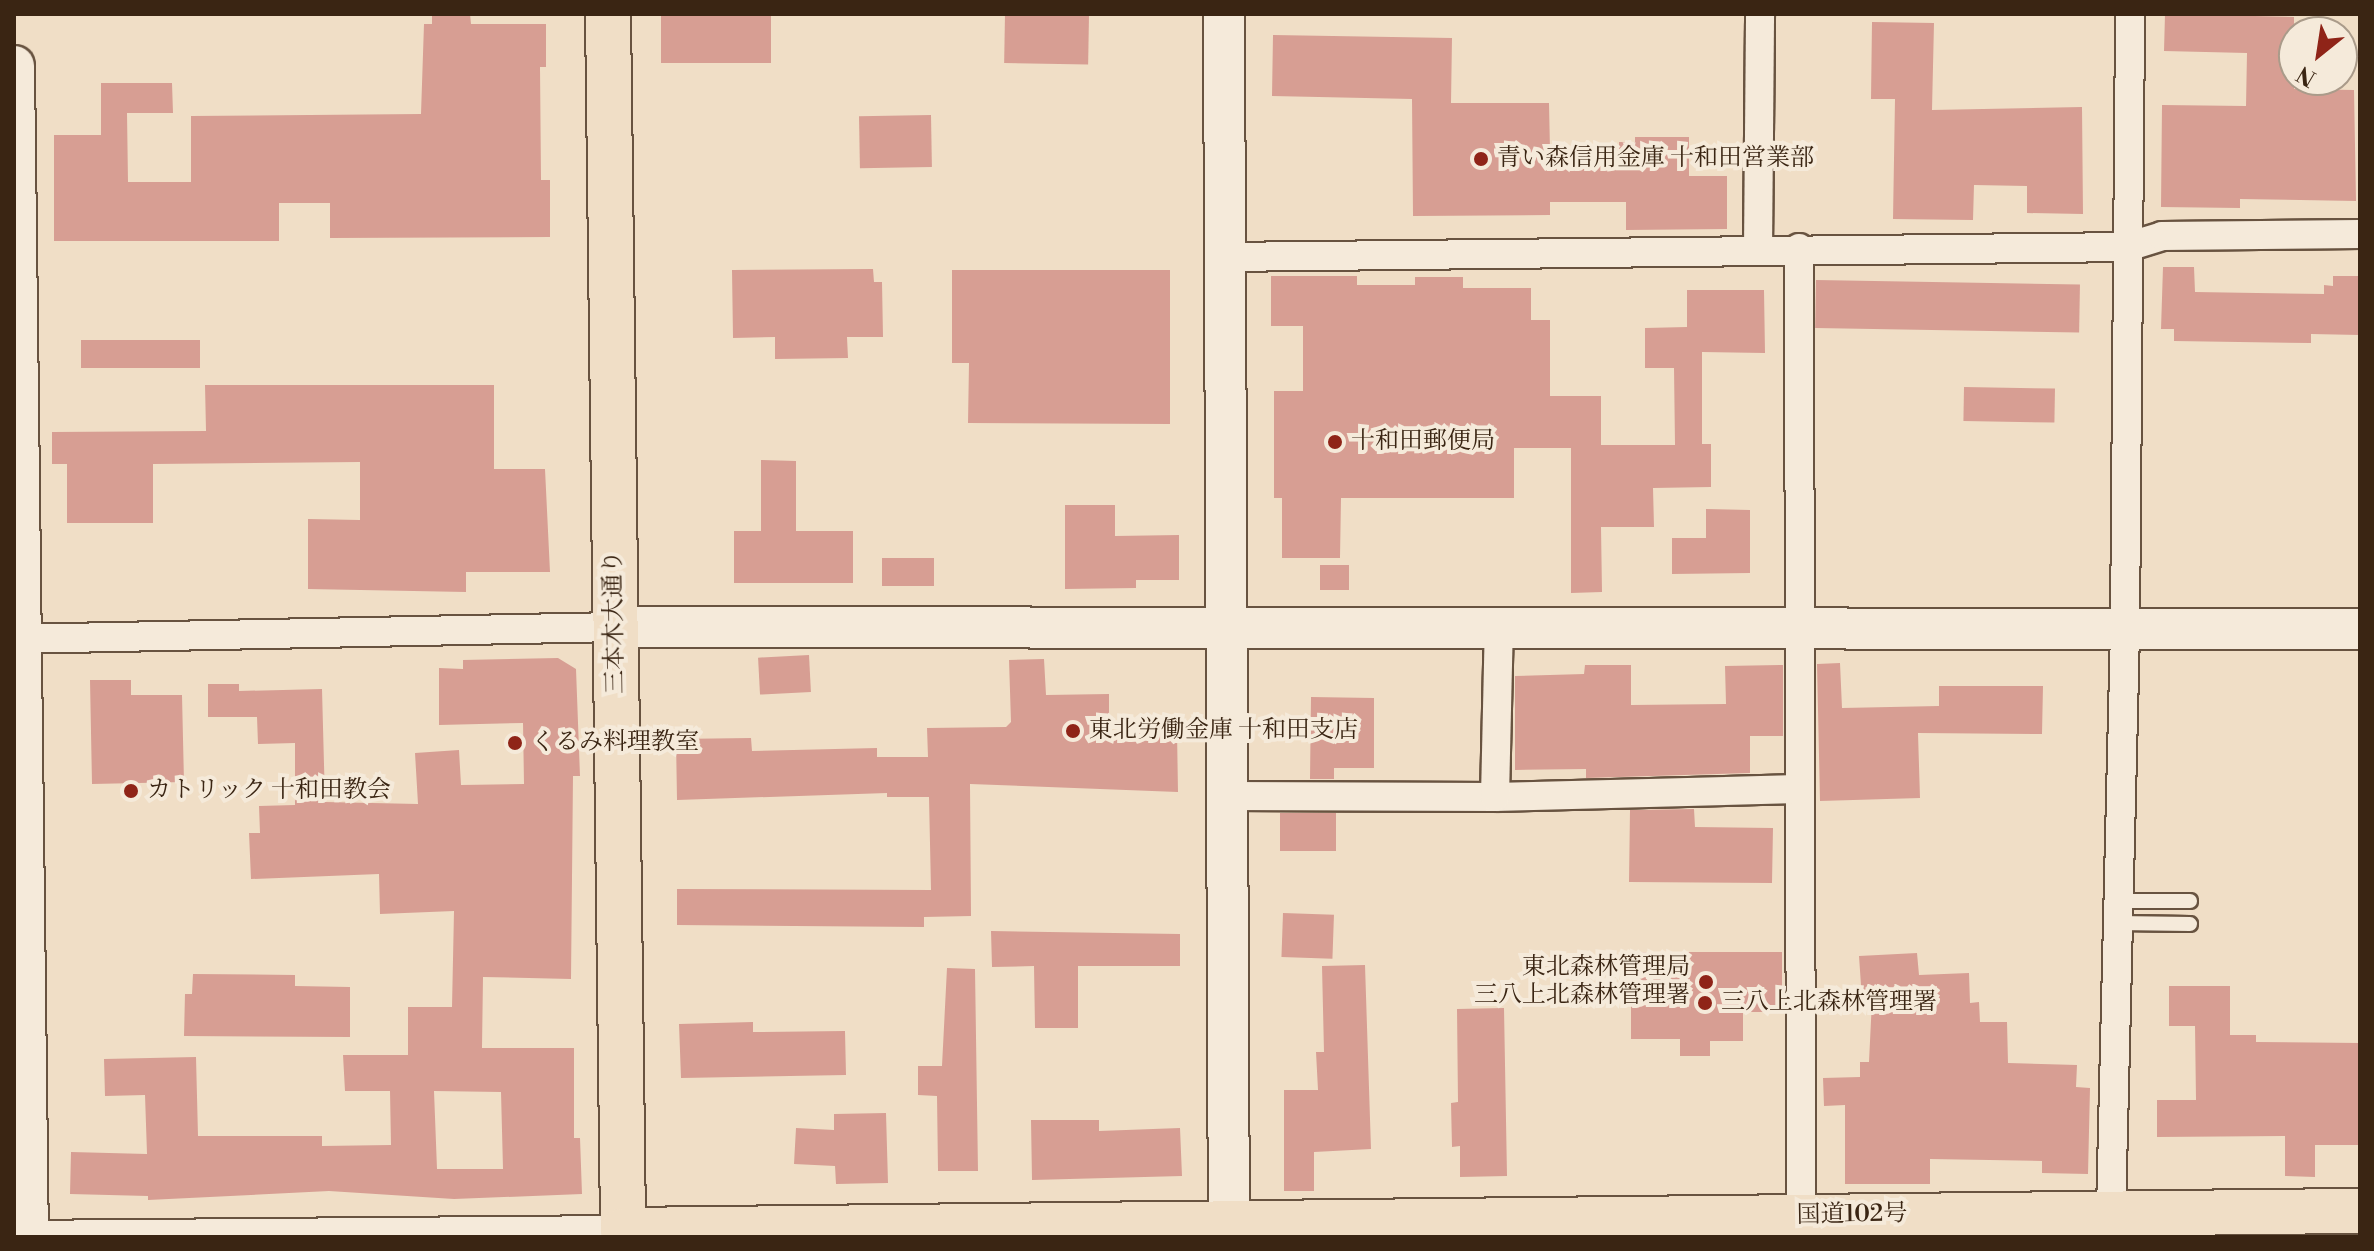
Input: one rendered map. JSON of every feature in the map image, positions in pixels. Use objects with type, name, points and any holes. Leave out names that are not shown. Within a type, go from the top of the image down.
[{"type":"highway","name":"三本木大通り","points":[[608,14],[623,1230]]},
{"type":"highway","name":"国道102号","points":[[623,1230],[1801,1226],[2111,1212],[2360,1211]]},
{"type":"street","points":[[1224,14],[1222,257],[1229,796],[1229,1230]]},
{"type":"street","points":[[1758,249],[1760,14]]},
{"type":"street","points":[[2111,1212],[2125,630],[2130,14]]},
{"type":"street","points":[[14,66],[23,1236],[623,1230]]},
{"type":"street","points":[[1222,257],[1799,248],[2127,247],[2162,236],[2360,234]]},
{"type":"street","points":[[1799,248],[1797,628],[1801,1226]]},
{"type":"street","points":[[19,639],[616,627],[1499,625],[2360,629]]},
{"type":"street","points":[[1495,797],[1499,625]]},
{"type":"street","points":[[1229,796],[1495,797],[1798,789]]},
{"type":"lane","points":[[2118,912],[2190,901]]},
{"type":"lane","points":[[2118,912],[2190,924]]},
{"type":"building","points":[[432,14],[470,14],[471,24],[546,24],[546,67],[540,67],[541,180],[550,180],[550,237],[330,238],[330,203],[279,203],[279,241],[54,241],[54,135],[101,135],[101,83],[172,83],[173,113],[127,113],[128,182],[191,182],[191,116],[421,114],[424,24],[432,24]]},
{"type":"building","points":[[661,14],[771,14],[771,63],[661,63]]},
{"type":"building","points":[[1005,14],[1089,15],[1088,64],[1004,63]]},
{"type":"building","points":[[2165,14],[2278,17],[2278,96],[2354,96],[2356,201],[2240,199],[2240,208],[2161,207],[2162,105],[2246,106],[2247,53],[2164,51]]},
{"type":"building","points":[[1872,22],[1934,23],[1932,110],[2082,107],[2083,214],[2027,213],[2027,186],[1974,185],[1973,220],[1893,219],[1895,99],[1871,99]]},
{"type":"building","points":[[1273,35],[1452,38],[1451,103],[1549,103],[1550,150],[1619,149],[1619,142],[1635,142],[1635,137],[1689,137],[1689,176],[1727,176],[1727,229],[1626,230],[1626,202],[1550,202],[1550,215],[1413,216],[1412,99],[1272,96]]},
{"type":"building","points":[[931,115],[932,167],[860,168],[859,116]]},
{"type":"building","points":[[2163,267],[2194,267],[2195,292],[2324,294],[2324,285],[2333,286],[2333,276],[2360,276],[2360,335],[2311,334],[2311,343],[2174,341],[2174,329],[2161,329]]},
{"type":"building","points":[[873,269],[874,282],[882,282],[883,337],[847,337],[848,358],[775,359],[775,337],[733,338],[732,270]]},
{"type":"building","points":[[952,270],[1170,270],[1170,424],[968,423],[969,363],[952,363]]},
{"type":"building","points":[[1271,276],[1357,276],[1357,285],[1415,285],[1415,277],[1463,277],[1463,288],[1531,288],[1531,320],[1550,320],[1550,396],[1601,396],[1601,445],[1675,445],[1674,368],[1645,368],[1645,328],[1687,327],[1687,290],[1764,290],[1765,353],[1702,352],[1702,444],[1711,444],[1711,487],[1653,488],[1654,527],[1601,527],[1602,592],[1571,593],[1571,448],[1514,448],[1514,498],[1341,498],[1340,558],[1282,558],[1282,498],[1274,498],[1274,391],[1303,391],[1303,326],[1271,326]]},
{"type":"building","points":[[1816,280],[2080,285],[2079,333],[1815,328]]},
{"type":"building","points":[[81,340],[200,340],[200,368],[81,368]]},
{"type":"building","points":[[205,385],[494,385],[494,469],[545,469],[550,572],[466,572],[466,592],[308,589],[308,519],[360,520],[360,462],[153,464],[153,523],[67,523],[67,464],[52,464],[52,432],[206,431]]},
{"type":"building","points":[[1964,387],[2055,389],[2054,423],[1963,421]]},
{"type":"building","points":[[761,460],[796,461],[796,531],[853,531],[853,583],[734,583],[734,531],[761,531]]},
{"type":"building","points":[[1065,505],[1115,505],[1115,536],[1179,535],[1179,580],[1136,580],[1136,588],[1065,589]]},
{"type":"building","points":[[1706,509],[1750,510],[1750,573],[1672,574],[1672,538],[1706,538]]},
{"type":"building","points":[[882,558],[934,558],[934,586],[882,586]]},
{"type":"building","points":[[1320,565],[1349,565],[1349,590],[1320,590]]},
{"type":"building","points":[[809,655],[811,692],[760,695],[758,658]]},
{"type":"building","points":[[558,658],[576,669],[580,776],[573,776],[571,979],[483,977],[482,1048],[574,1048],[574,1138],[580,1138],[582,1194],[454,1199],[329,1191],[148,1200],[148,1196],[70,1194],[71,1152],[147,1154],[145,1095],[105,1096],[104,1059],[196,1057],[198,1136],[322,1136],[322,1146],[391,1145],[390,1091],[345,1091],[343,1055],[408,1055],[408,1007],[452,1007],[454,911],[380,914],[379,874],[251,879],[249,833],[260,833],[259,806],[295,805],[295,743],[258,744],[257,717],[208,717],[208,684],[239,684],[239,691],[322,689],[325,802],[418,804],[415,753],[459,750],[461,785],[524,784],[523,723],[439,725],[439,668],[463,669],[463,660]],"holes":[[[434,1091],[501,1092],[503,1169],[437,1169]]]},
{"type":"building","points":[[1044,659],[1046,695],[1109,694],[1109,732],[1177,731],[1178,792],[970,784],[971,916],[924,917],[924,927],[677,925],[677,889],[931,890],[929,797],[887,797],[887,793],[677,800],[676,739],[751,738],[752,751],[877,748],[877,757],[928,757],[927,728],[1006,727],[1011,722],[1009,660]]},
{"type":"building","points":[[1840,663],[1842,708],[1939,706],[1939,686],[2043,686],[2042,734],[1918,733],[1920,798],[1820,801],[1817,664]]},
{"type":"building","points":[[1585,665],[1631,665],[1631,705],[1726,704],[1725,666],[1783,665],[1783,736],[1750,736],[1750,773],[1586,778],[1586,769],[1515,770],[1515,676],[1584,674]]},
{"type":"building","points":[[90,680],[131,680],[131,695],[182,695],[184,782],[92,784]]},
{"type":"building","points":[[1311,697],[1374,698],[1374,768],[1334,768],[1334,779],[1310,779]]},
{"type":"building","points":[[1694,809],[1695,827],[1773,828],[1772,883],[1629,882],[1630,810]]},
{"type":"building","points":[[1280,813],[1336,813],[1336,851],[1280,851]]},
{"type":"building","points":[[1283,913],[1334,915],[1332,959],[1281,957]]},
{"type":"building","points":[[991,931],[1180,934],[1180,966],[1078,966],[1078,1028],[1035,1028],[1034,966],[992,967]]},
{"type":"building","name":"東北森林管理局 三八上北森林管理署","points":[[1631,952],[1782,952],[1782,1012],[1743,1012],[1743,1041],[1710,1041],[1710,1056],[1680,1056],[1680,1039],[1631,1039]]},
{"type":"building","points":[[1917,953],[1919,975],[1969,973],[1970,1003],[1979,1002],[1980,1022],[2007,1022],[2008,1063],[2077,1065],[2076,1087],[2090,1088],[2088,1174],[2042,1173],[2042,1161],[1930,1159],[1930,1184],[1845,1184],[1845,1105],[1824,1106],[1823,1078],[1860,1077],[1860,1062],[1869,1062],[1872,1000],[1862,1000],[1859,956]]},
{"type":"building","points":[[1365,965],[1371,1149],[1314,1152],[1314,1191],[1284,1191],[1284,1090],[1318,1090],[1316,1052],[1324,1052],[1322,966]]},
{"type":"building","points":[[947,968],[975,969],[978,1171],[938,1171],[937,1096],[918,1095],[918,1066],[942,1066]]},
{"type":"building","points":[[193,974],[295,975],[295,986],[350,987],[350,1037],[184,1036],[185,994],[192,994]]},
{"type":"building","points":[[2169,986],[2230,986],[2230,1035],[2256,1035],[2256,1042],[2360,1043],[2360,1145],[2315,1145],[2315,1177],[2285,1176],[2285,1136],[2157,1137],[2157,1100],[2196,1100],[2195,1026],[2169,1026]]},
{"type":"building","points":[[1504,1008],[1507,1176],[1460,1177],[1460,1146],[1452,1147],[1451,1103],[1458,1102],[1457,1009]]},
{"type":"building","points":[[753,1022],[753,1032],[845,1031],[846,1075],[681,1078],[679,1024]]},
{"type":"building","points":[[886,1113],[888,1183],[836,1184],[835,1166],[794,1164],[796,1128],[834,1130],[834,1114]]},
{"type":"building","points":[[1031,1120],[1099,1120],[1099,1131],[1180,1128],[1182,1176],[1032,1180]]},
{"type":"place","name":"青い森信用金庫 十和田営業部","points":[[1481,159]]},
{"type":"place","name":"十和田郵便局","points":[[1335,442]]},
{"type":"place","name":"東北労働金庫 十和田支店","points":[[1073,731]]},
{"type":"place","name":"くるみ料理教室","points":[[515,743]]},
{"type":"place","name":"カトリック 十和田教会","points":[[131,791]]},
{"type":"place","name":"東北森林管理局 三八上北森林管理署","points":[[1706,982]]},
{"type":"place","name":"三八上北森林管理署","points":[[1705,1003]]}]
